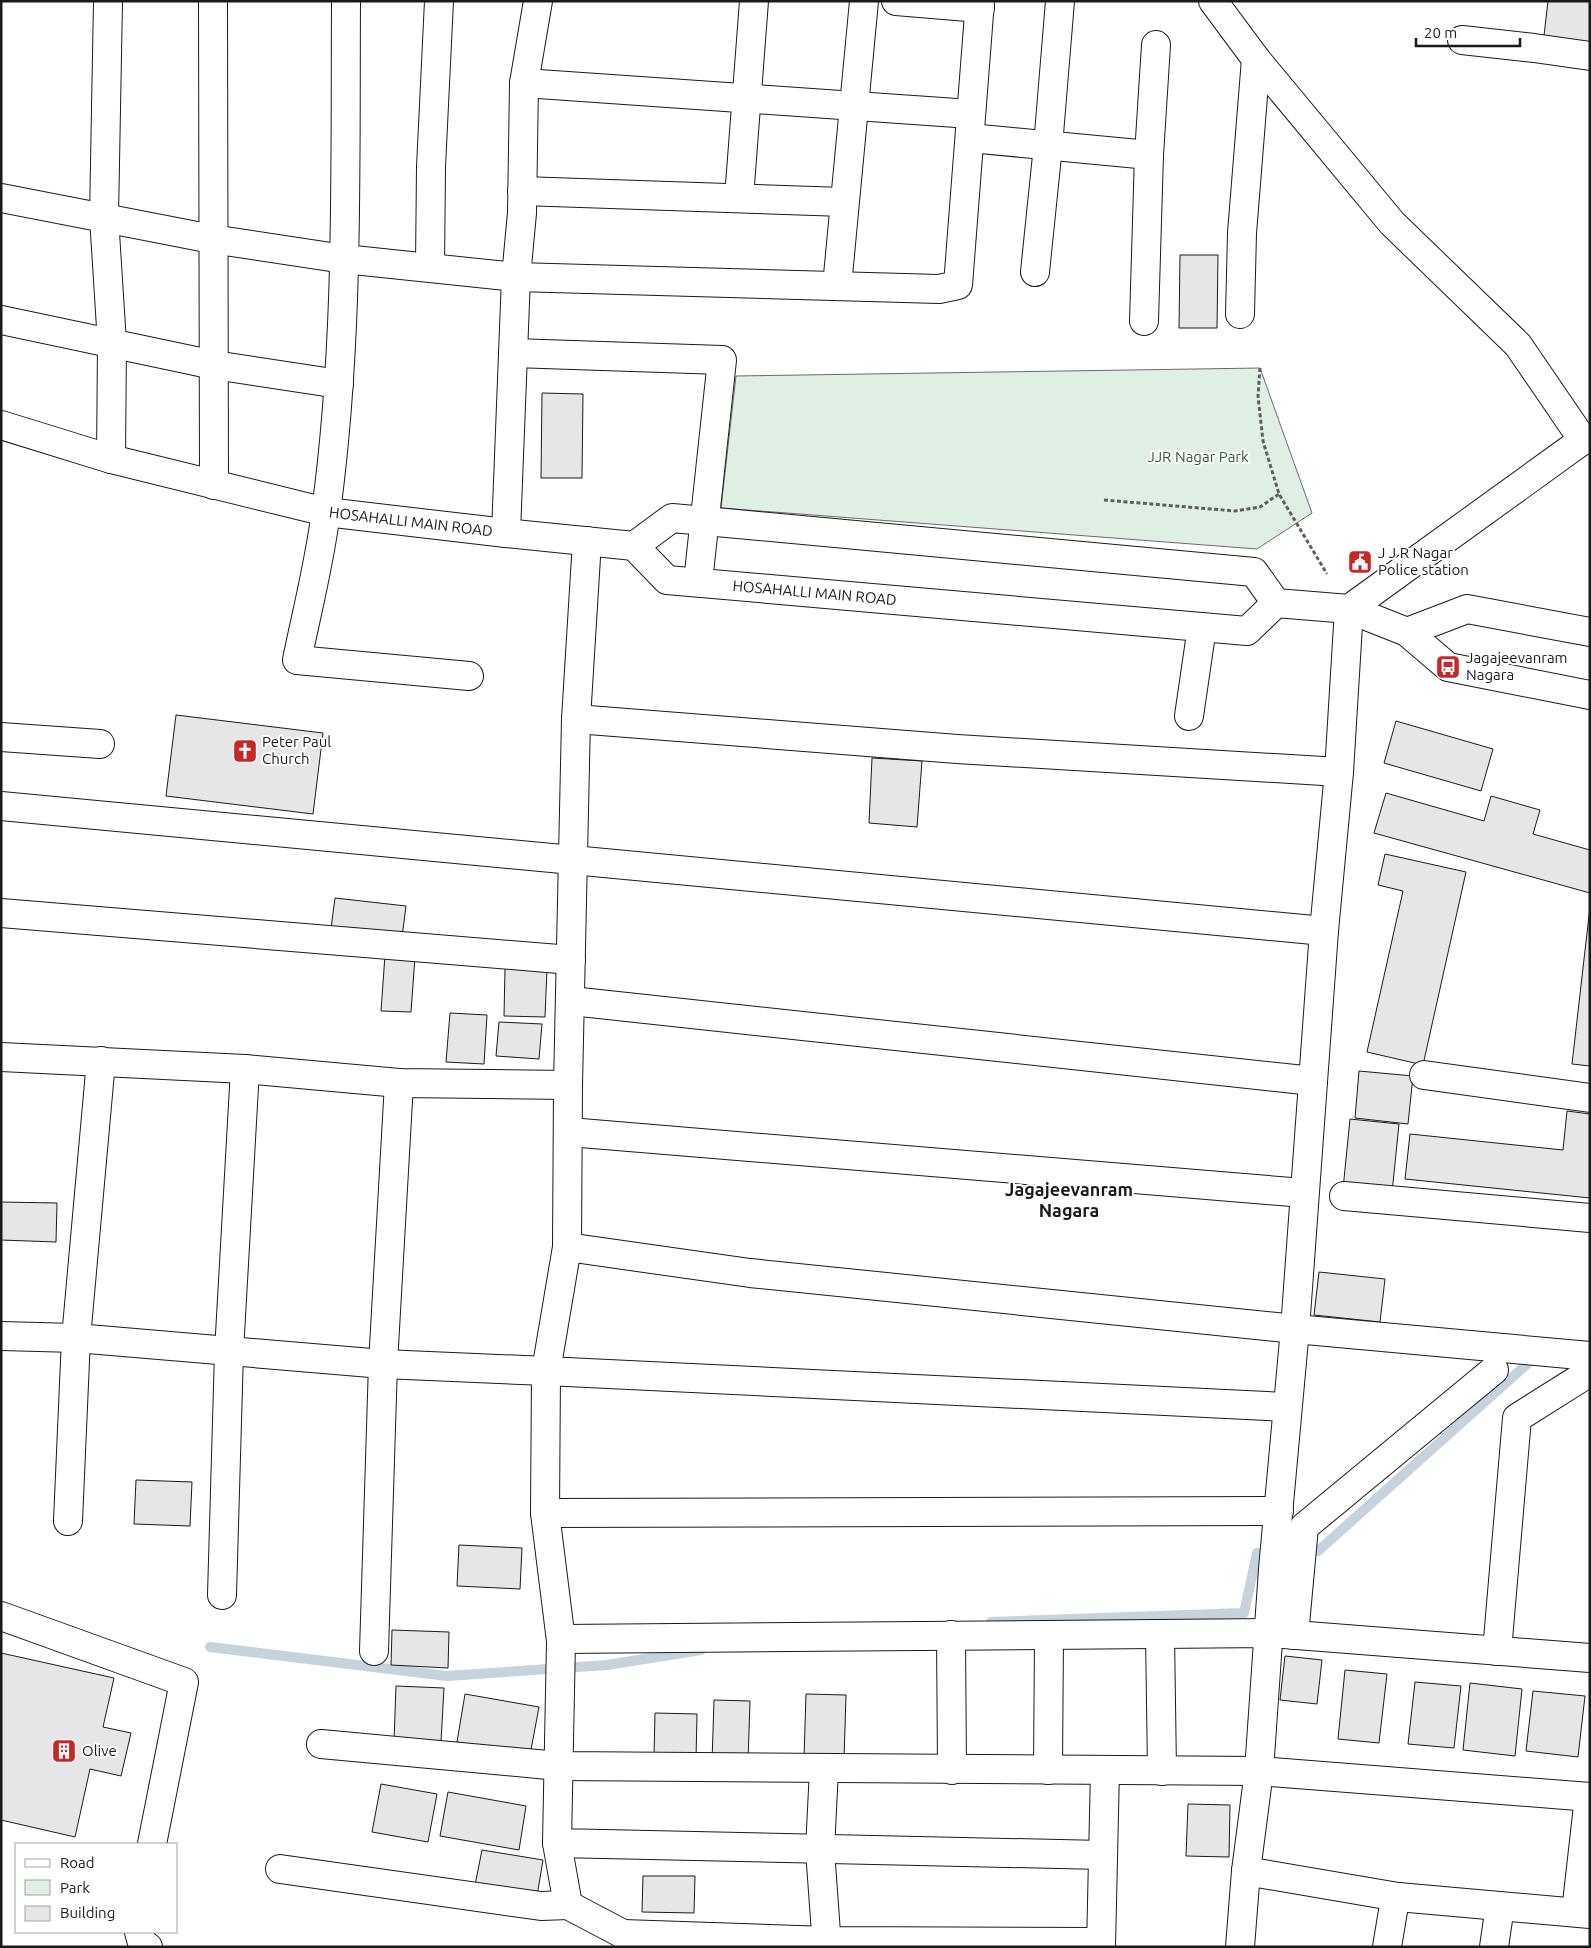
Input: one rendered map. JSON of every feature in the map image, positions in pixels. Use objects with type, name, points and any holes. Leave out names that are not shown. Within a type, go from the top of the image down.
[{"type":"street","points":[[108,1],[104,218],[112,343],[111,459]]},
{"type":"street","points":[[213,1],[214,485]]},
{"type":"street","points":[[346,1],[344,259],[339,384],[326,512],[297,660],[469,676]]},
{"type":"street","points":[[430,267],[431,167],[439,1]]},
{"type":"street","points":[[506,533],[516,277],[522,191],[524,83],[538,1]]},
{"type":"street","points":[[739,198],[754,1]]},
{"type":"street","points":[[837,286],[864,1]]},
{"type":"street","points":[[1,198],[212,239],[344,259],[516,277],[939,289],[958,285],[980,5],[896,1]]},
{"type":"street","points":[[1035,272],[1060,1]]},
{"type":"street","points":[[1213,1],[1256,59],[1392,224],[1518,345],[1587,440],[1348,609]]},
{"type":"street","points":[[1462,40],[1590,56]]},
{"type":"street","points":[[1144,321],[1149,155],[1156,45]]},
{"type":"street","points":[[1240,314],[1242,233],[1256,59]]},
{"type":"street","points":[[524,83],[854,106],[971,126],[1048,146],[1149,155]]},
{"type":"street","points":[[522,191],[844,202]]},
{"type":"street","points":[[1,320],[214,365],[339,384]]},
{"type":"street","points":[[513,353],[722,360],[698,582]]},
{"type":"street","name":"HOSAHALLI MAIN ROAD","points":[[1,425],[111,459],[326,512],[634,546],[667,580],[1247,631],[1276,603]]},
{"type":"street","points":[[634,546],[672,518],[1254,572],[1276,603],[1348,609],[1407,632],[1448,667],[1590,695]]},
{"type":"street","points":[[568,1904],[557,1843],[561,1645],[545,1513],[546,1371],[567,1246],[568,1085],[576,719],[588,541]]},
{"type":"street","points":[[1281,1634],[1273,1569],[1295,1329],[1324,931],[1339,772],[1348,609]]},
{"type":"street","points":[[1407,632],[1467,609],[1590,632]]},
{"type":"street","points":[[1189,716],[1202,627]]},
{"type":"street","points":[[576,719],[958,749],[1339,772]]},
{"type":"street","points":[[1,737],[100,744]]},
{"type":"street","points":[[1,806],[1324,931]]},
{"type":"street","points":[[1,913],[571,960]]},
{"type":"street","points":[[571,1001],[1313,1081]]},
{"type":"street","points":[[1,1057],[245,1069],[399,1084],[568,1085]]},
{"type":"street","points":[[68,1521],[76,1338],[101,1061]]},
{"type":"street","points":[[222,1595],[229,1352],[245,1069]]},
{"type":"street","points":[[1424,1076],[1590,1098]]},
{"type":"street","points":[[374,1651],[383,1364],[399,1084]]},
{"type":"street","points":[[569,1132],[1304,1193]]},
{"type":"street","points":[[1344,1196],[1590,1218]]},
{"type":"street","points":[[567,1246],[750,1273],[1295,1329],[1590,1356]]},
{"type":"street","points":[[1,1336],[76,1338],[383,1364],[1287,1408]]},
{"type":"street","points":[[1240,1947],[1246,1871],[1259,1771],[1281,1634],[1301,1568],[1304,1527],[1494,1370]]},
{"type":"street","points":[[1497,1651],[1517,1418],[1590,1372]]},
{"type":"street","points":[[545,1513],[1278,1524]]},
{"type":"street","points":[[1,1616],[184,1682],[152,1843]]},
{"type":"street","points":[[1160,1634],[1162,1771]]},
{"type":"street","points":[[561,1645],[709,1637],[1281,1634],[1590,1658]]},
{"type":"street","points":[[1048,1770],[1049,1635]]},
{"type":"street","points":[[951,1636],[952,1770]]},
{"type":"street","points":[[321,1744],[559,1766],[1259,1771],[1590,1797],[1583,1913],[1398,1897],[1246,1871]]},
{"type":"street","points":[[824,1769],[820,1850],[826,1944]]},
{"type":"street","points":[[280,1869],[541,1906],[568,1904],[632,1940],[826,1944],[1101,1944],[1105,1770]]},
{"type":"street","points":[[557,1843],[1102,1855]]},
{"type":"street","points":[[1387,1947],[1395,1899],[1398,1897]]},
{"type":"street","points":[[1494,1947],[1500,1906]]},
{"type":"street","points":[[139,1933],[142,1943],[148,1947]]},
{"type":"path","points":[[1260,368],[1258,396],[1263,441],[1279,494],[1348,609]]},
{"type":"path","points":[[1104,500],[1235,512],[1260,507],[1279,494]]},
{"type":"green space","name":"JJR Nagar Park","points":[[1260,368],[1312,513],[1257,549],[721,508],[736,376]]},
{"type":"building","points":[[1548,1],[1590,1],[1590,49],[1543,44]]},
{"type":"building","points":[[1180,255],[1218,255],[1217,328],[1179,328]]},
{"type":"building","points":[[542,393],[583,394],[582,478],[541,478]]},
{"type":"building","points":[[176,715],[323,733],[313,814],[166,796]]},
{"type":"building","points":[[1396,721],[1493,749],[1481,791],[1384,763]]},
{"type":"building","points":[[872,758],[922,761],[917,827],[869,823]]},
{"type":"building","points":[[1386,793],[1484,821],[1491,796],[1540,810],[1533,834],[1590,850],[1590,893],[1374,833]]},
{"type":"building","points":[[1385,854],[1466,872],[1423,1065],[1367,1052],[1403,891],[1378,885]]},
{"type":"building","points":[[335,898],[406,906],[401,945],[330,936]]},
{"type":"building","points":[[1590,907],[1590,1066],[1572,1064]]},
{"type":"building","points":[[385,955],[415,957],[411,1012],[381,1011]]},
{"type":"building","points":[[505,968],[547,969],[545,1017],[504,1016]]},
{"type":"building","points":[[450,1013],[487,1015],[484,1064],[446,1062]]},
{"type":"building","points":[[499,1022],[542,1024],[539,1059],[496,1056]]},
{"type":"building","points":[[1359,1071],[1413,1076],[1408,1124],[1355,1118]]},
{"type":"building","points":[[1567,1111],[1590,1114],[1590,1198],[1405,1179],[1410,1134],[1563,1150]]},
{"type":"building","points":[[1350,1119],[1399,1124],[1392,1193],[1343,1189]]},
{"type":"building","points":[[1,1202],[57,1203],[56,1242],[1,1240]]},
{"type":"building","points":[[1319,1272],[1385,1279],[1380,1322],[1314,1315]]},
{"type":"building","points":[[136,1480],[192,1482],[190,1526],[134,1524]]},
{"type":"building","points":[[459,1545],[522,1548],[520,1589],[457,1586]]},
{"type":"building","points":[[392,1630],[449,1632],[448,1668],[391,1665]]},
{"type":"building","name":"Olive","points":[[1,1653],[114,1678],[103,1727],[131,1733],[121,1776],[90,1769],[75,1837],[1,1820]]},
{"type":"building","points":[[1285,1656],[1322,1660],[1317,1704],[1280,1700]]},
{"type":"building","points":[[1345,1670],[1387,1674],[1379,1743],[1338,1739]]},
{"type":"building","points":[[1415,1682],[1461,1686],[1454,1748],[1408,1744]]},
{"type":"building","points":[[1470,1683],[1522,1689],[1515,1756],[1463,1750]]},
{"type":"building","points":[[396,1686],[444,1688],[441,1742],[394,1741]]},
{"type":"building","points":[[1533,1691],[1585,1696],[1578,1757],[1526,1751]]},
{"type":"building","points":[[465,1694],[539,1707],[530,1755],[457,1742]]},
{"type":"building","points":[[806,1694],[846,1695],[844,1759],[804,1758]]},
{"type":"building","points":[[714,1700],[750,1701],[748,1762],[712,1762]]},
{"type":"building","points":[[655,1713],[697,1714],[696,1759],[654,1757]]},
{"type":"building","points":[[381,1784],[437,1794],[428,1842],[372,1832]]},
{"type":"building","points":[[448,1792],[526,1806],[519,1850],[440,1836]]},
{"type":"building","points":[[1188,1804],[1230,1805],[1229,1857],[1186,1856]]},
{"type":"building","points":[[482,1850],[543,1860],[537,1896],[475,1885]]},
{"type":"building","points":[[643,1876],[695,1876],[694,1913],[642,1912]]},
{"type":"waterway","points":[[1303,1552],[1318,1551],[1536,1356]]},
{"type":"waterway","points":[[991,1622],[1244,1613],[1257,1553],[1273,1553]]},
{"type":"waterway","points":[[210,1647],[447,1676],[607,1665],[701,1650]]},
{"type":"place","name":"J J R Nagar Police station","points":[[1360,562]]},
{"type":"place","name":"Jagajeevanram Nagara","points":[[1448,667]]},
{"type":"place","name":"Peter Paul Church","points":[[245,751]]},
{"type":"place","name":"Olive","points":[[64,1751]]},
{"type":"district","name":"Jagajeevanram Nagara","points":[[1069,1200]]}]
